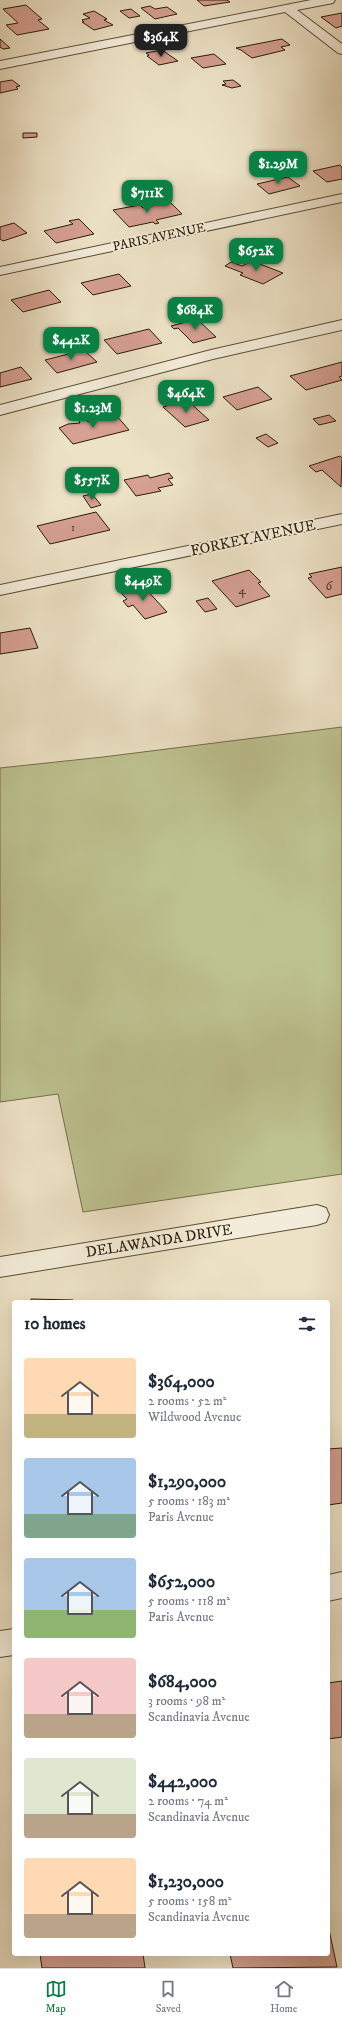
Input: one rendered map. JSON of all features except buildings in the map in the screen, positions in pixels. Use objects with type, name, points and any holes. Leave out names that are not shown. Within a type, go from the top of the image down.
[{"type":"street","points":[[0,65],[329,0]]},
{"type":"street","points":[[288,8],[342,50]]},
{"type":"street","name":"PARIS AVENUE","points":[[0,271],[342,198]]},
{"type":"street","points":[[0,410],[211,355],[342,325]]},
{"type":"street","name":"FORKEY AVENUE","points":[[0,590],[342,519]]},
{"type":"street","name":"DELAWANDA DRIVE","points":[[0,1267],[317,1215]]},
{"type":"street","points":[[330,1588],[342,1586]]},
{"type":"street","points":[[0,1644],[12,1642]]},
{"type":"green space","points":[[342,727],[342,1174],[83,1212],[58,1094],[0,1102],[0,768],[103,757]]}]
